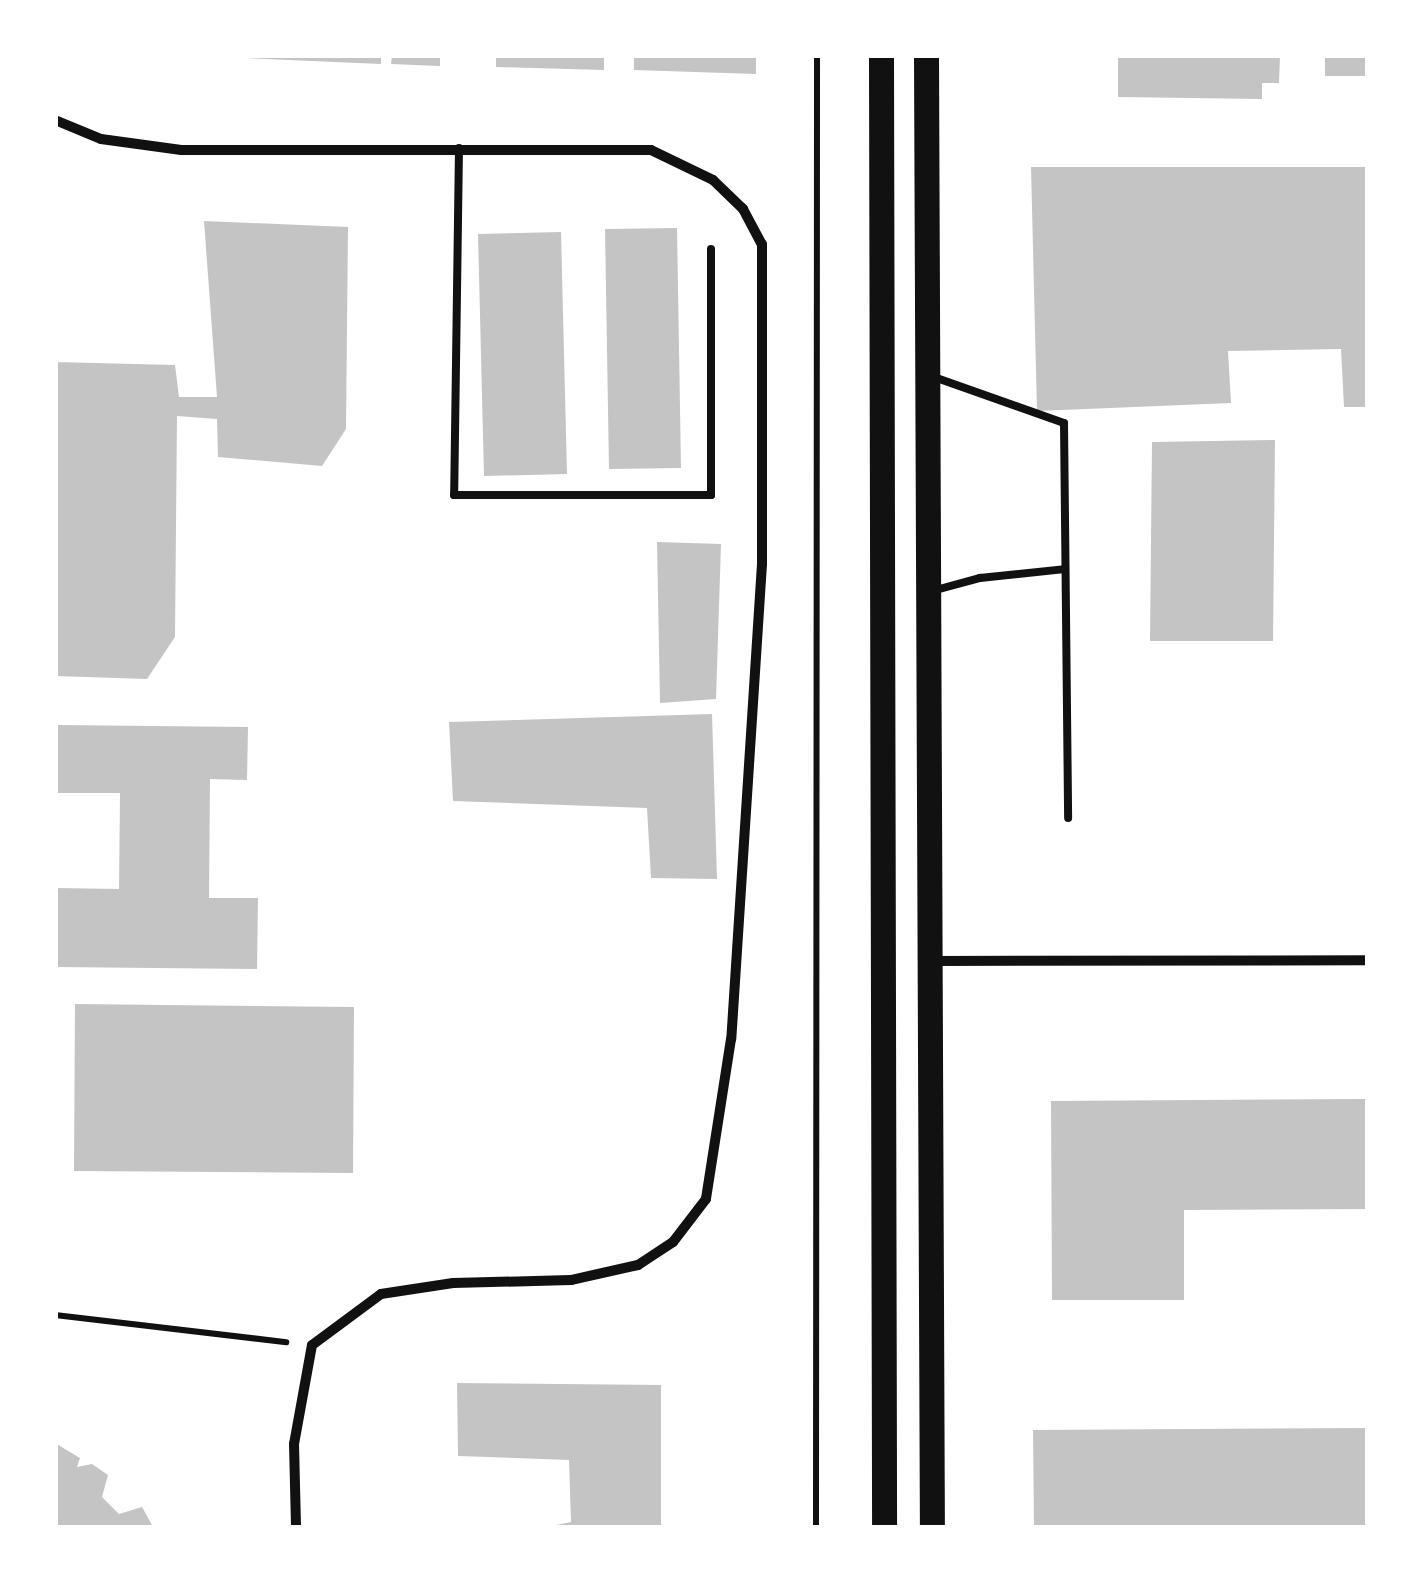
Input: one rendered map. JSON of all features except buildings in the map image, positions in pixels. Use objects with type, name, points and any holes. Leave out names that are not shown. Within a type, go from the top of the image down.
[{"type":"main road","points":[[881,55],[884,1528]]},
{"type":"main road","points":[[926,55],[932,1528]]},
{"type":"street","points":[[55,120],[146,148],[651,150],[713,180],[743,209],[762,244],[762,564],[720,1138],[706,1199],[673,1242],[638,1265],[571,1280],[453,1283],[382,1294],[312,1346],[294,1444],[296,1528]]},
{"type":"street","points":[[930,961],[1368,960]]},
{"type":"lane","points":[[458,148],[454,495],[711,495],[711,248]]},
{"type":"lane","points":[[928,374],[1064,422],[1068,818]]},
{"type":"lane","points":[[929,592],[980,578],[1065,569]]},
{"type":"path","points":[[816,1528],[818,55]]},
{"type":"path","points":[[55,1314],[312,1346]]}]
